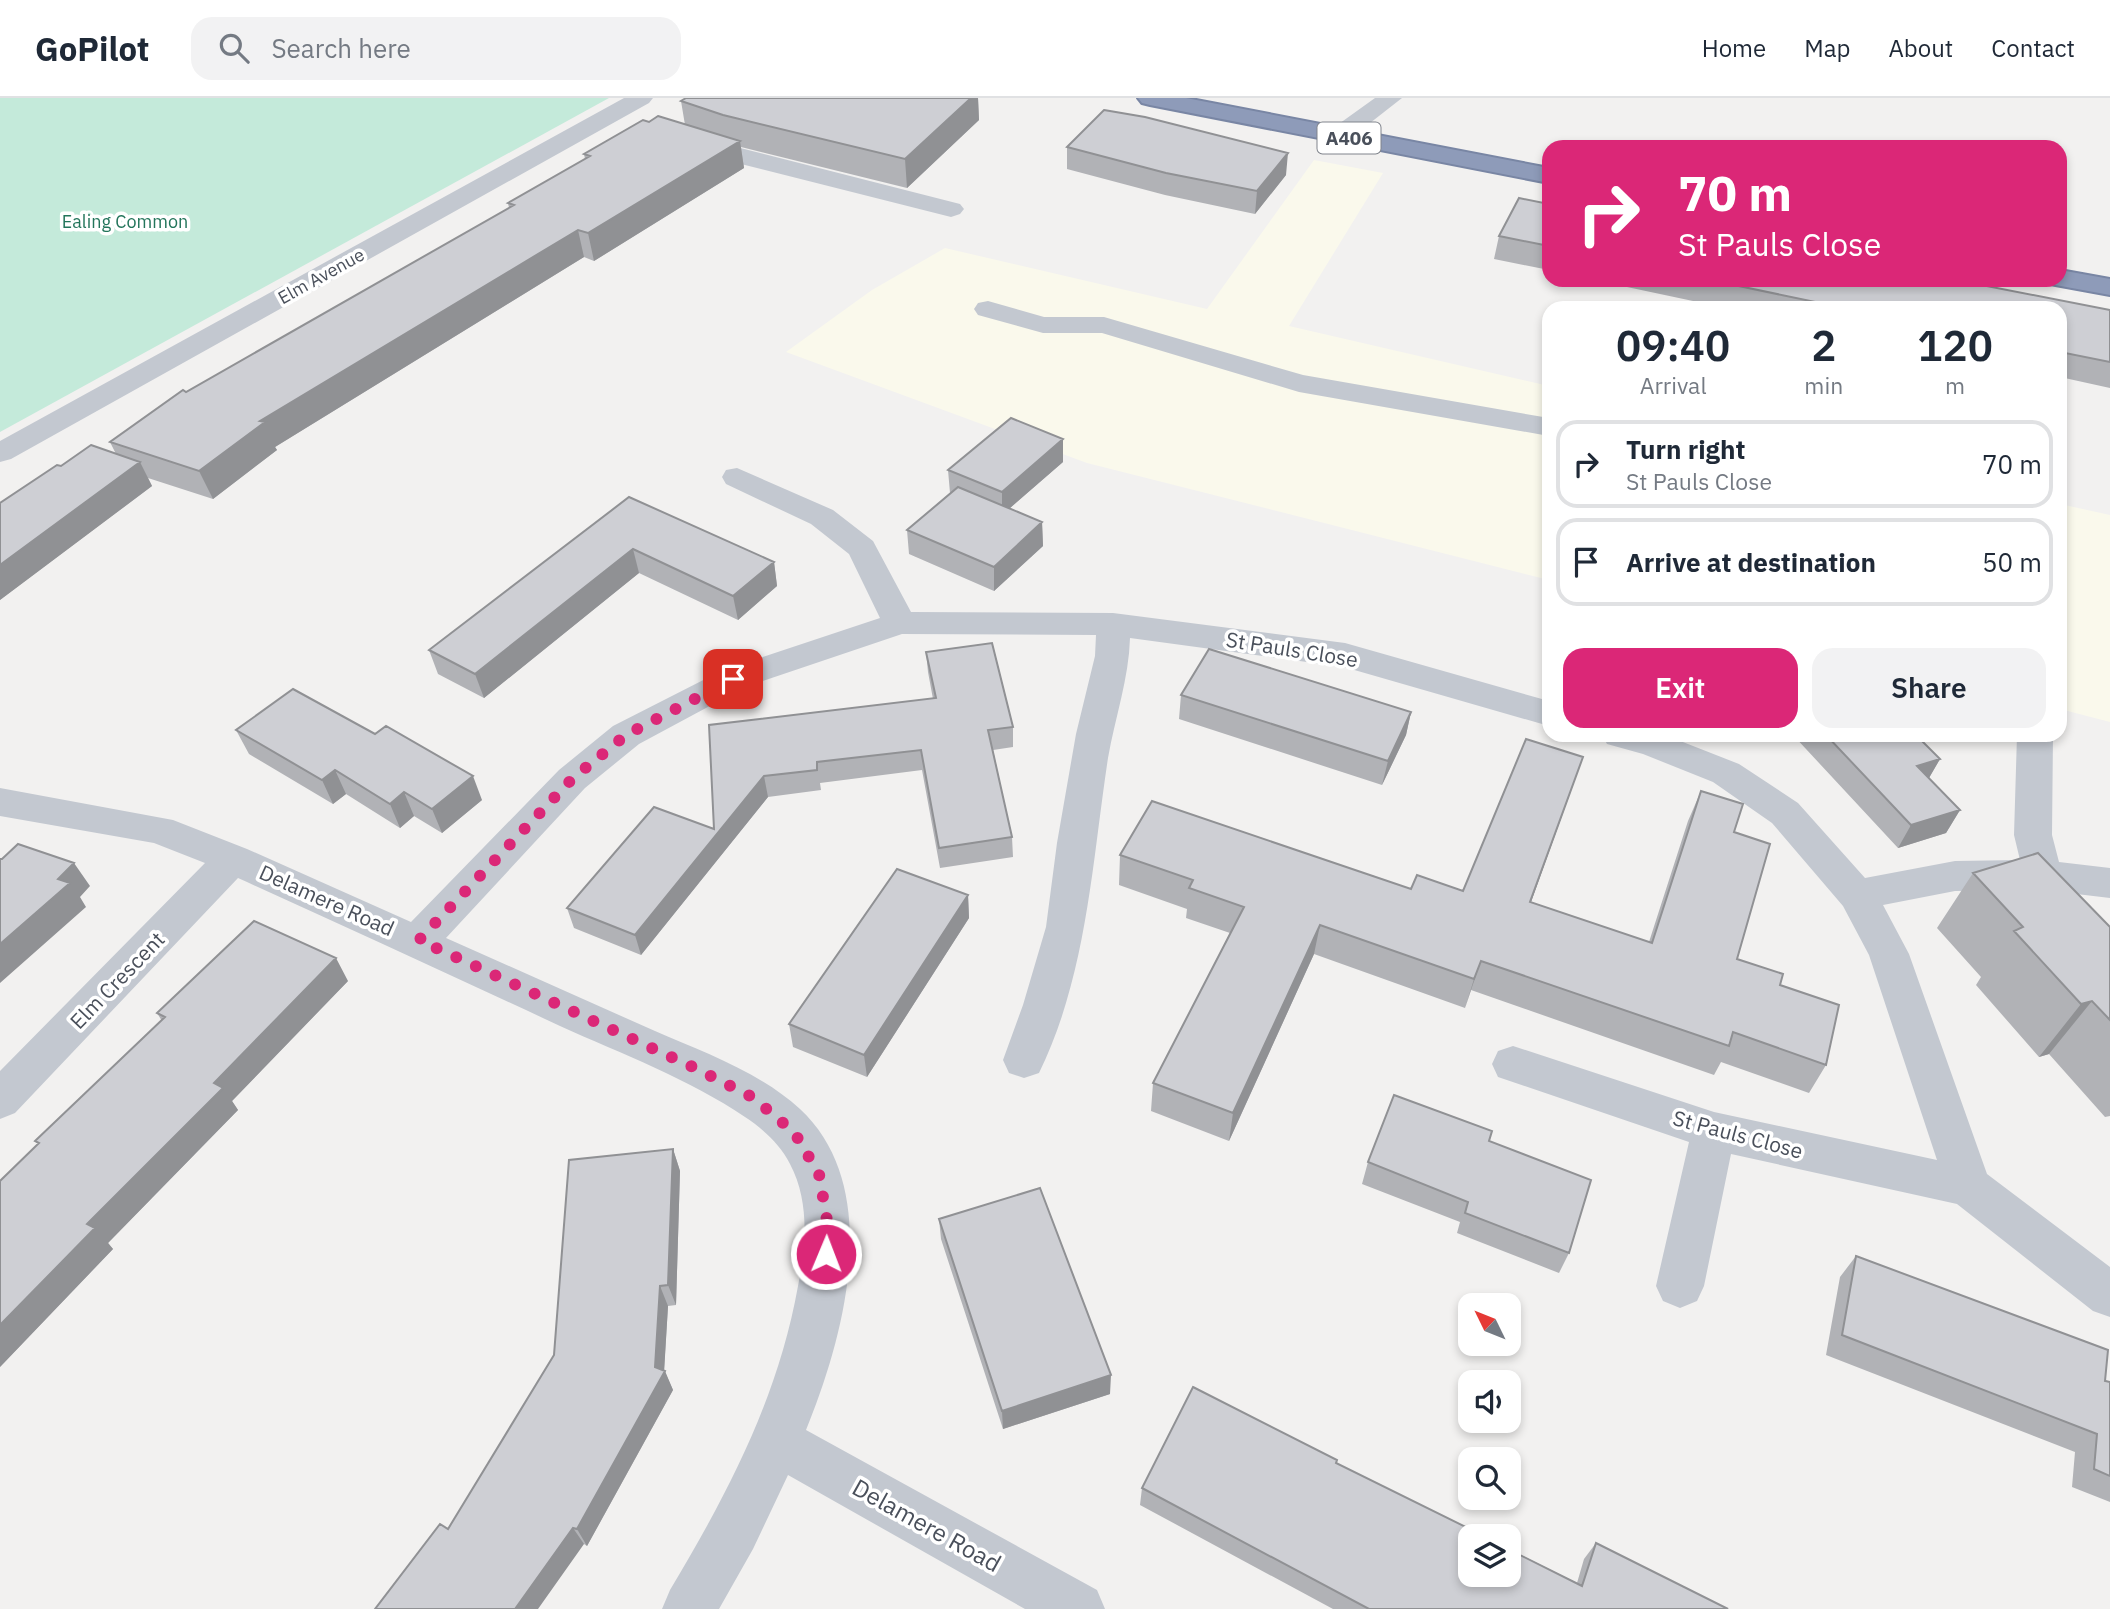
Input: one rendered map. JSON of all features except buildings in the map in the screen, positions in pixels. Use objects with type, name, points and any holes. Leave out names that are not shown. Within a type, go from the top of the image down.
[{"type":"highway","name":"A406","points":[[1150,98],[1542,175]]},
{"type":"highway","points":[[2067,279],[2110,287]]},
{"type":"street","points":[[1338,136],[1390,98]]},
{"type":"street","name":"Elm Avenue","points":[[0,453],[612,114],[640,111]]},
{"type":"street","points":[[665,133],[718,151],[951,209]]},
{"type":"street","points":[[988,309],[1043,325],[1104,325],[1299,383],[1542,426]]},
{"type":"street","points":[[737,477],[822,517],[862,548],[900,623]]},
{"type":"street","name":"St Pauls Close","points":[[419,940],[572,779],[626,735],[733,679],[900,623],[1113,624],[1345,654],[1542,712]]},
{"type":"street","points":[[1024,1060],[1044,1006],[1066,928],[1078,829],[1112,656],[1113,624]]},
{"type":"street","points":[[1644,742],[1726,774],[1785,813],[1857,895],[1889,954],[1969,1187]]},
{"type":"street","points":[[2035,742],[2033,835],[2043,875]]},
{"type":"street","name":"Delamere Road","points":[[0,803],[160,830],[233,859],[419,940],[695,1068],[752,1097],[794,1132],[819,1174],[829,1232],[820,1298],[803,1369],[777,1441],[735,1532],[689,1609]]},
{"type":"street","name":"Elm Crescent","points":[[0,1100],[233,859]]},
{"type":"street","points":[[1857,895],[1955,876],[2043,875],[2110,883]]},
{"type":"street","name":"St Pauls Close","points":[[1513,1064],[1714,1131],[1969,1187],[2110,1296]]},
{"type":"street","points":[[1680,1286],[1714,1131]]},
{"type":"street","name":"Delamere Road","points":[[777,1441],[1078,1609]]},
{"type":"shaded area","points":[[1314,160],[1383,173],[1289,326],[1542,384],[1542,578],[1087,463],[786,352],[872,290],[945,248],[1207,309]]},
{"type":"shaded area","points":[[2067,506],[2110,515],[2110,722],[2067,711]]},
{"type":"green space","name":"Ealing Common","points":[[0,98],[609,98],[0,432]]},
{"type":"route","points":[[733,679],[626,735],[572,779],[419,940],[752,1097],[794,1132],[819,1174],[829,1232],[826,1254]]}]
